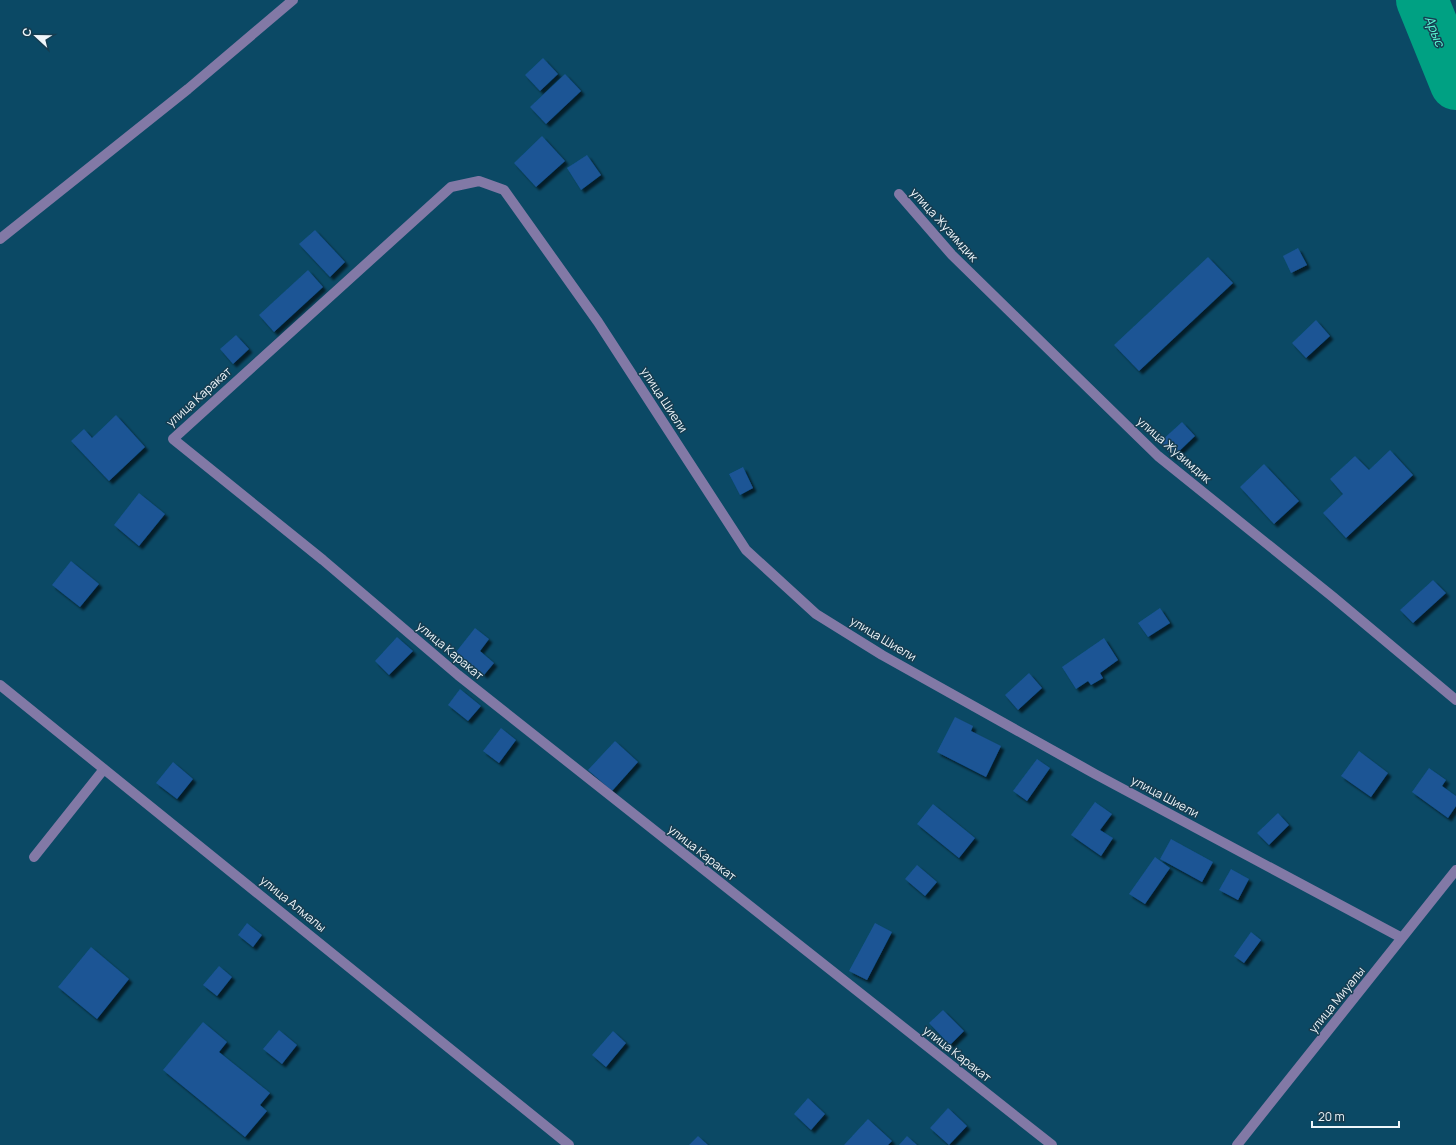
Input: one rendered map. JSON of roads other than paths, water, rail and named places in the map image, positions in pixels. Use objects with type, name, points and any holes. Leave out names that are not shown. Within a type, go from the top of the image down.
[{"type":"street","points":[[0,239],[188,89],[293,0]]},
{"type":"street","name":"улица Каракат","points":[[504,190],[479,181],[451,187],[173,439],[323,560],[470,685],[1052,1145]]},
{"type":"street","name":"улица Шиели","points":[[504,190],[598,322],[746,550],[816,614],[882,655],[1088,771],[1402,938]]},
{"type":"street","name":"улица Жузимдик","points":[[899,194],[952,255],[1158,456],[1333,597],[1456,700]]},
{"type":"street","name":"улица Алмалы","points":[[0,685],[569,1145]]},
{"type":"street","points":[[34,857],[104,768]]},
{"type":"street","name":"улица Миуалы","points":[[1237,1145],[1456,870]]},
{"type":"waterway","name":"Арыс","points":[[1422,0],[1456,84]]}]
